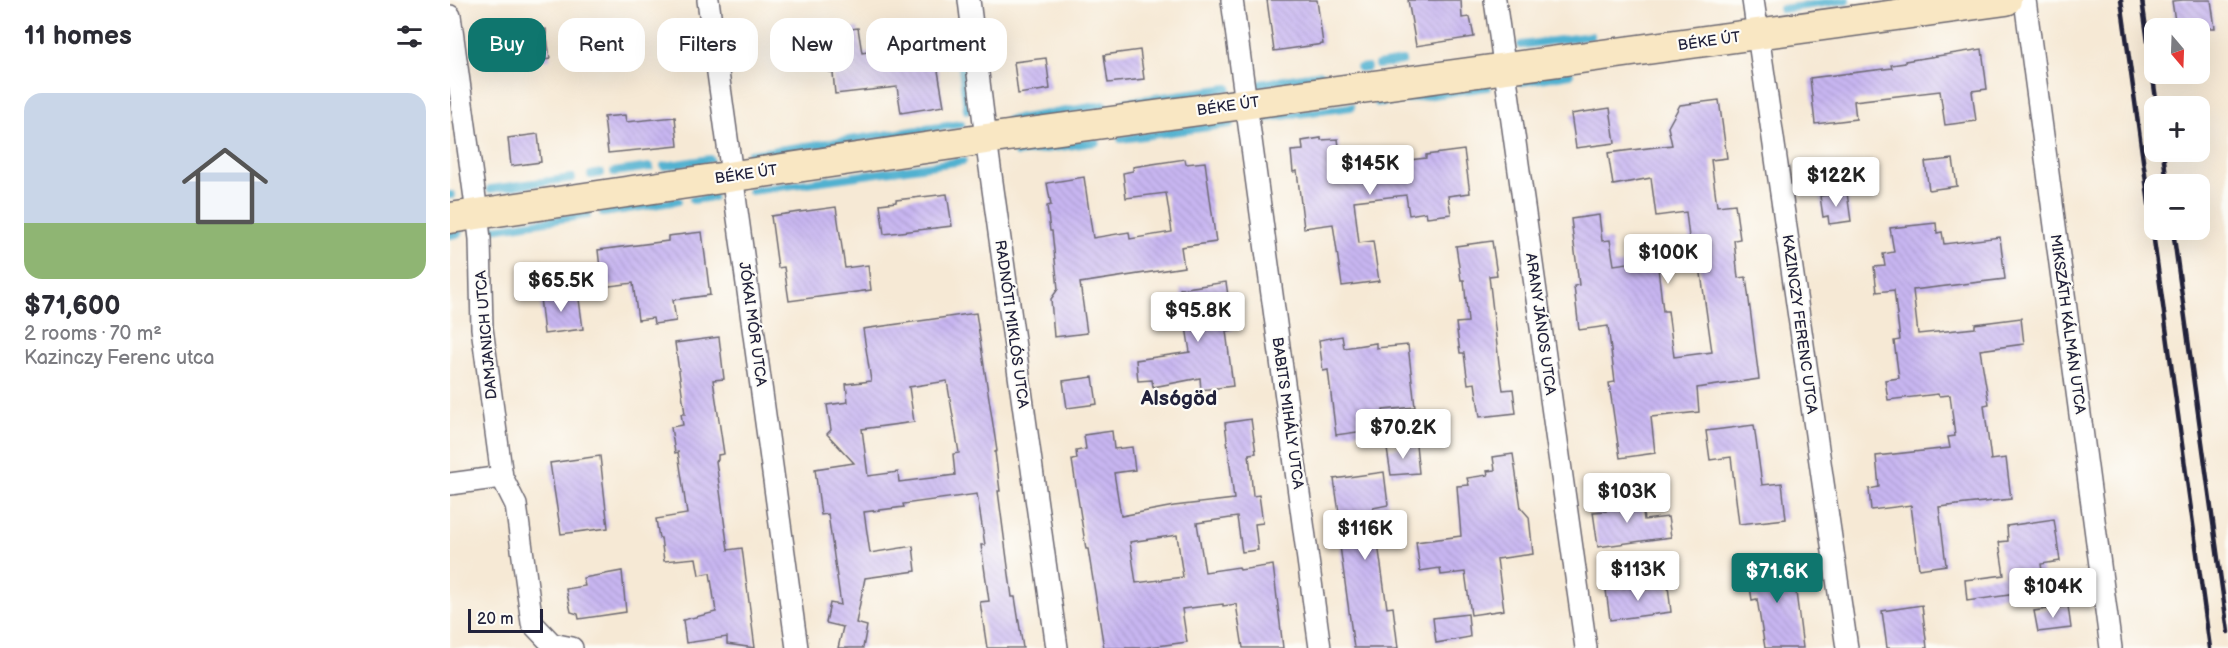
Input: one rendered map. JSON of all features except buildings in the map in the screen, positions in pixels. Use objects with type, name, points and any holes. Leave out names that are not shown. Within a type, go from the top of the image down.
[{"type":"street","name":"JÓKAI MÓR UTCA","points":[[708,0],[796,648]]},
{"type":"street","name":"RADNÓTI MIKLÓS UTCA","points":[[969,0],[986,139],[1057,648]]},
{"type":"street","name":"BABITS MIHÁLY UTCA","points":[[1232,0],[1320,648]]},
{"type":"street","name":"ARANY JÁNOS UTCA","points":[[1495,0],[1586,648]]},
{"type":"street","name":"KAZINCZY FERENC UTCA","points":[[1753,0],[1846,648]]},
{"type":"street","name":"BÉKE ÚT","points":[[463,216],[986,139],[2006,0]]},
{"type":"street","name":"MIKSZÁTH KÁLMÁN UTCA","points":[[2025,0],[2111,648]]},
{"type":"street","name":"DAMJANICH UTCA","points":[[450,16],[463,216],[480,239],[482,328],[502,477],[516,505],[532,623],[562,646]]},
{"type":"street","points":[[450,484],[502,477]]},
{"type":"waterway","points":[[1782,9],[1846,0]]},
{"type":"waterway","points":[[1521,45],[1591,36]]},
{"type":"waterway","points":[[1378,65],[1402,61]]},
{"type":"waterway","points":[[1360,68],[1367,67]]},
{"type":"waterway","points":[[962,72],[967,110]]},
{"type":"waterway","points":[[1260,84],[1321,74]]},
{"type":"waterway","points":[[1522,82],[1570,74]]},
{"type":"waterway","points":[[1378,103],[1487,87]]},
{"type":"waterway","points":[[1126,102],[1228,88]]},
{"type":"waterway","points":[[1009,120],[1104,105]]},
{"type":"waterway","points":[[1267,118],[1351,107]]},
{"type":"waterway","points":[[750,154],[961,124]]},
{"type":"waterway","points":[[1121,139],[1230,124]]},
{"type":"waterway","points":[[1017,153],[1096,142]]},
{"type":"waterway","points":[[664,166],[710,159]]},
{"type":"waterway","points":[[751,191],[963,161]]},
{"type":"waterway","points":[[614,172],[650,167]]},
{"type":"waterway","points":[[591,175],[601,173]]},
{"type":"waterway","points":[[490,189],[572,178]]},
{"type":"waterway","points":[[693,200],[713,197]]},
{"type":"waterway","points":[[603,213],[678,201]]},
{"type":"waterway","points":[[492,229],[587,215]]},
{"type":"waterway","points":[[450,235],[459,233]]},
{"type":"railway","points":[[2121,0],[2210,648]]},
{"type":"railway","points":[[2142,0],[2156,96]]},
{"type":"railway","points":[[2164,162],[2166,174]]},
{"type":"railway","points":[[2174,240],[2228,632]]},
{"type":"district","name":"Alsógöd","points":[[1179,398]]}]
